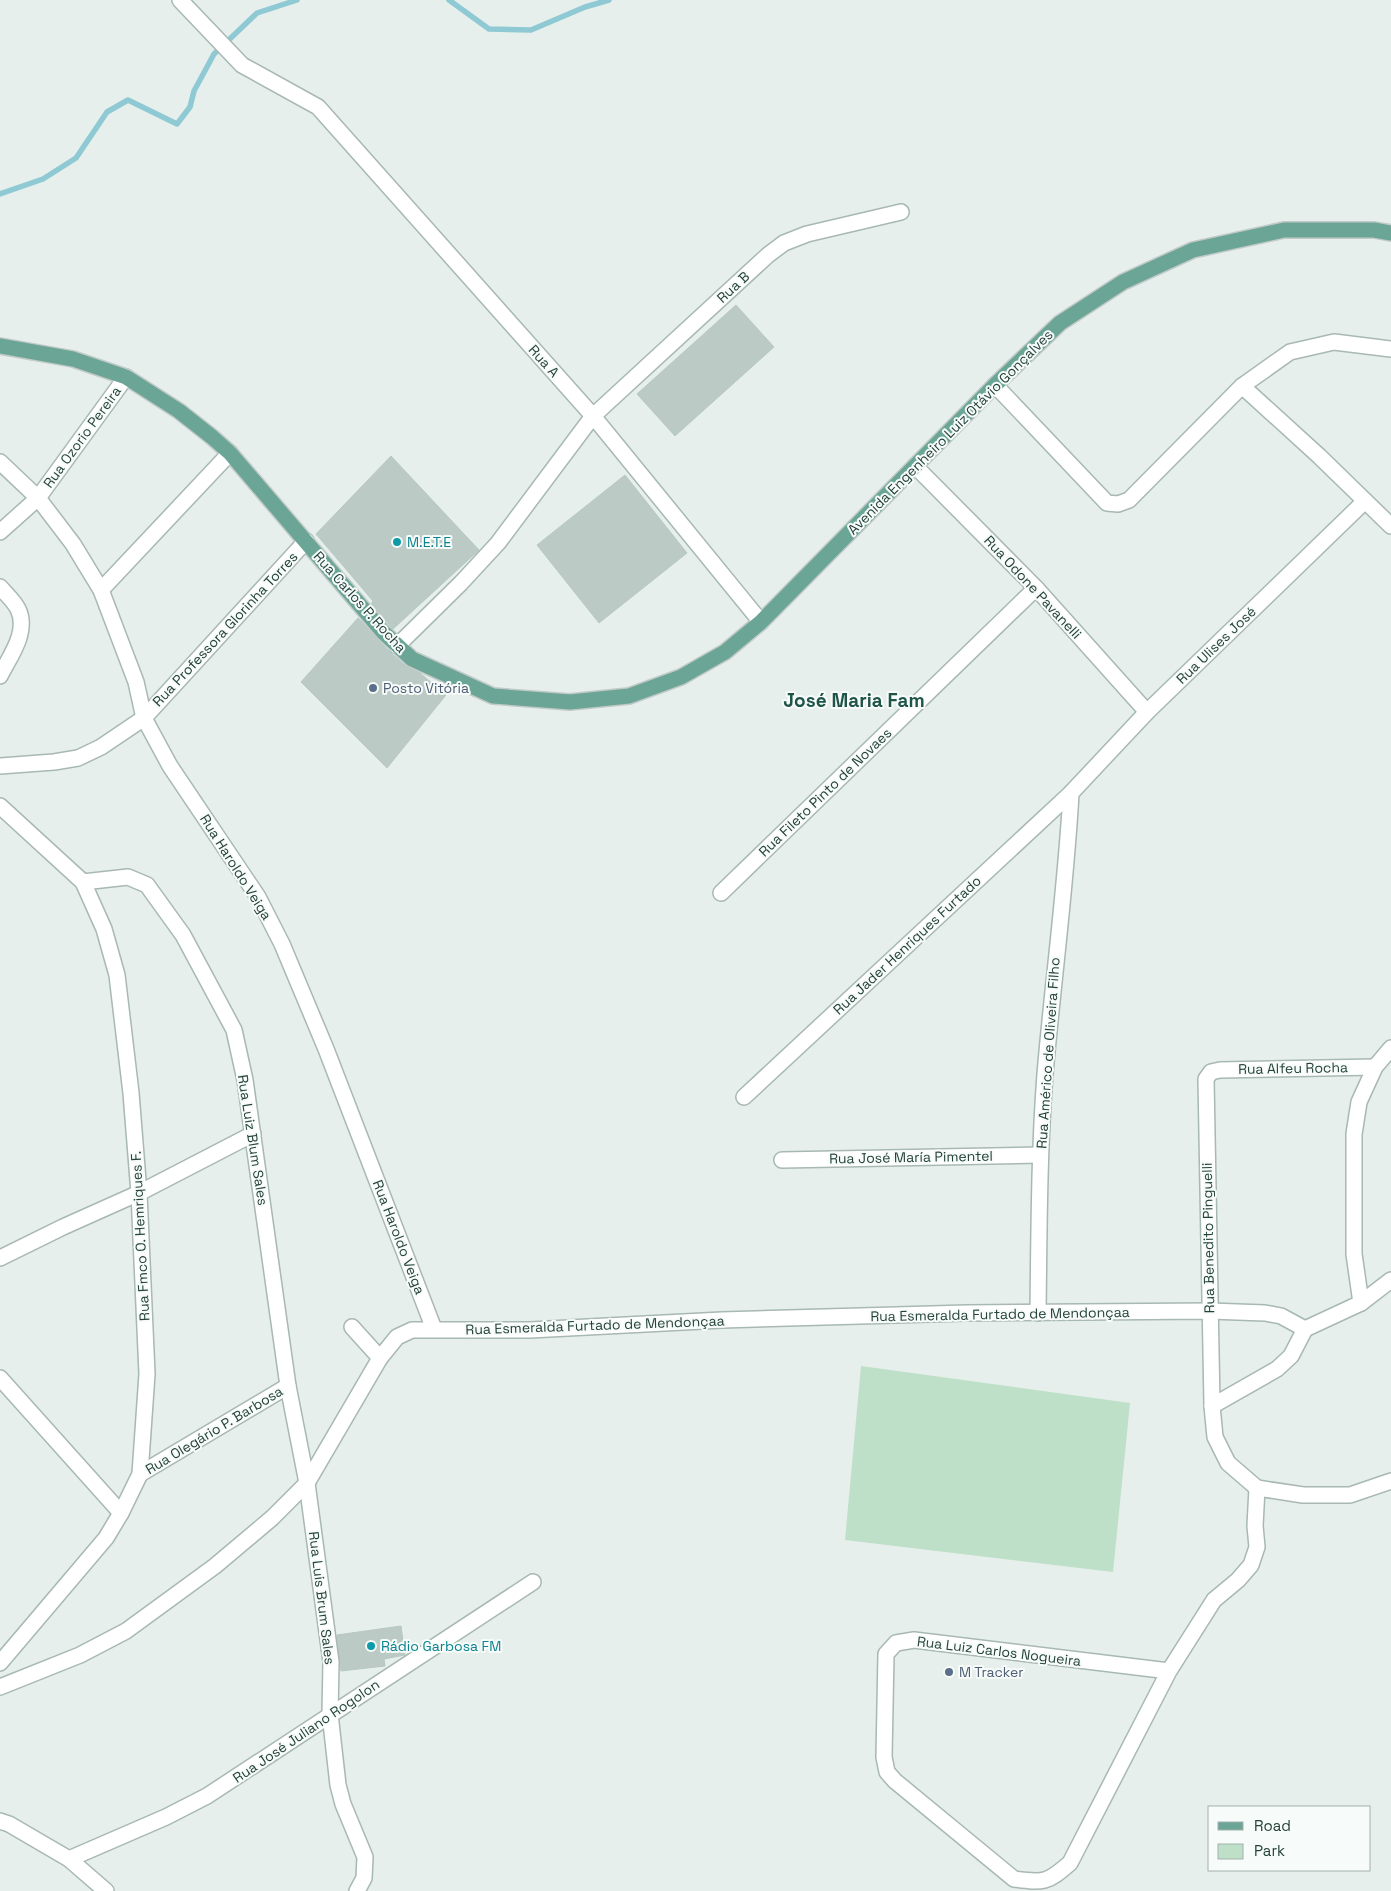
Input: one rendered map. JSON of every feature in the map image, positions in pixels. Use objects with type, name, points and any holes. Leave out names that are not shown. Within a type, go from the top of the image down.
[{"type":"main road","name":"Avenida Engenheiro Luiz Otávio Gonçalves","points":[[761,622],[994,385],[1060,322],[1123,282],[1192,250],[1284,230],[1374,230],[1391,233]]},
{"type":"main road","name":"Rua Carlos P. Rocha","points":[[0,346],[73,359],[126,377],[179,411],[230,454],[397,646],[412,659],[492,696],[570,702],[629,696],[681,677],[725,652],[761,622]]},
{"type":"street","name":"Rua A","points":[[180,0],[242,66],[318,107],[594,416],[761,622]]},
{"type":"street","name":"Rua B","points":[[397,646],[461,583],[498,543],[594,416],[768,255],[784,243],[807,234],[901,212]]},
{"type":"street","points":[[994,385],[1107,503],[1118,504],[1129,500],[1242,386],[1290,352],[1334,342],[1391,348]]},
{"type":"street","name":"Rua Ozorio Pereira","points":[[0,532],[38,498],[126,377]]},
{"type":"street","points":[[1242,386],[1319,456],[1391,526]]},
{"type":"street","points":[[101,590],[230,454]]},
{"type":"street","name":"Rua Haroldo Veiga","points":[[0,462],[38,498],[73,544],[101,590],[136,682],[144,718],[170,766],[258,897],[282,944],[326,1049],[434,1330]]},
{"type":"street","name":"Rua Odone Pavanelli","points":[[915,466],[1036,588],[1147,712]]},
{"type":"street","name":"Rua Ulises José","points":[[1071,793],[1147,712],[1365,501]]},
{"type":"street","name":"Rua Professora Glorinha Torres","points":[[0,766],[54,762],[78,758],[101,748],[144,718],[306,541]]},
{"type":"street","points":[[0,587],[18,609],[22,622],[20,637],[0,676]]},
{"type":"street","name":"Rua Fileto Pinto de Novaes","points":[[721,893],[1036,588]]},
{"type":"street","name":"Rua Jader Henriques Furtado","points":[[744,1097],[1071,793]]},
{"type":"street","name":"Rua Américo de Oliveira Filho","points":[[1038,1313],[1040,1154],[1045,1075],[1057,937],[1068,842],[1071,793]]},
{"type":"street","name":"Rua Fmco O. Hemriques F.","points":[[0,806],[83,882],[104,929],[117,975],[132,1093],[139,1193],[147,1374],[140,1474],[121,1513],[106,1538],[0,1663]]},
{"type":"street","name":"Rua Luiz Blum Sales","points":[[83,882],[128,877],[147,885],[183,935],[234,1030],[245,1080],[288,1386],[307,1483]]},
{"type":"street","points":[[1360,1303],[1354,1254],[1354,1134],[1359,1102],[1375,1067],[1391,1048]]},
{"type":"street","name":"Rua Alfeu Rocha","points":[[1212,1072],[1220,1070],[1375,1067]]},
{"type":"street","name":"Rua Benedito Pinguelli","points":[[1212,1072],[1206,1079],[1212,1406],[1215,1437],[1228,1463],[1258,1488]]},
{"type":"street","points":[[0,1258],[139,1193],[253,1134]]},
{"type":"street","name":"Rua José María Pimentel","points":[[782,1160],[1040,1154]]},
{"type":"street","points":[[1212,1406],[1277,1369],[1291,1356],[1305,1329],[1360,1303],[1391,1280]]},
{"type":"street","name":"Rua Esmeralda Furtado de Mendonçaa","points":[[0,1687],[80,1655],[126,1631],[236,1548],[272,1518],[307,1483],[380,1358],[397,1337],[412,1330],[530,1330],[722,1320],[967,1313],[1210,1312],[1265,1313],[1282,1316],[1305,1329]]},
{"type":"street","points":[[352,1327],[380,1358]]},
{"type":"street","points":[[0,1378],[121,1513]]},
{"type":"street","name":"Rua Olegário P. Barbosa","points":[[140,1474],[288,1386]]},
{"type":"street","points":[[1258,1488],[1303,1495],[1350,1495],[1391,1481]]},
{"type":"street","name":"Rua Luis Brum Sales","points":[[307,1483],[331,1662],[330,1714],[338,1785],[343,1804],[365,1857],[364,1878],[357,1891]]},
{"type":"street","name":"Rua Luiz Carlos Nogueira","points":[[1169,1671],[914,1640],[896,1643],[886,1654],[884,1757],[887,1772],[895,1781],[1014,1879],[1038,1882],[1054,1876],[1070,1863],[1169,1671],[1214,1600],[1238,1580],[1251,1565],[1257,1547],[1258,1488]]},
{"type":"street","name":"Rua José Juliano Rogolon","points":[[69,1859],[166,1817],[207,1796],[533,1582]]},
{"type":"street","points":[[0,1821],[9,1824],[69,1859],[106,1891]]},
{"type":"green space","points":[[861,1366],[1130,1403],[1113,1572],[845,1540]]},
{"type":"building","points":[[736,305],[774,347],[675,436],[637,394]]},
{"type":"building","name":"M.E.T.E","points":[[391,456],[479,550],[393,629],[371,604],[373,601],[316,534]]},
{"type":"building","points":[[625,475],[687,553],[599,623],[537,545]]},
{"type":"building","name":"Posto Vitória","points":[[358,618],[391,653],[406,666],[420,673],[446,695],[387,768],[301,682]]},
{"type":"building","name":"Rádio Garbosa FM","points":[[401,1626],[405,1655],[384,1659],[385,1666],[341,1671],[337,1635]]},
{"type":"waterway","points":[[0,194],[43,179],[76,158],[107,112],[128,100],[177,124],[190,107],[194,91],[214,54],[257,13],[297,0]]},
{"type":"waterway","points":[[449,0],[489,29],[531,30],[585,7],[609,0]]},
{"type":"place","name":"M.E.T.E","points":[[397,542]]},
{"type":"place","name":"Posto Vitória","points":[[373,688]]},
{"type":"place","name":"Rádio Garbosa FM","points":[[371,1646]]},
{"type":"place","name":"M Tracker","points":[[949,1672]]},
{"type":"district","name":"José Maria Fam","points":[[854,700]]}]
